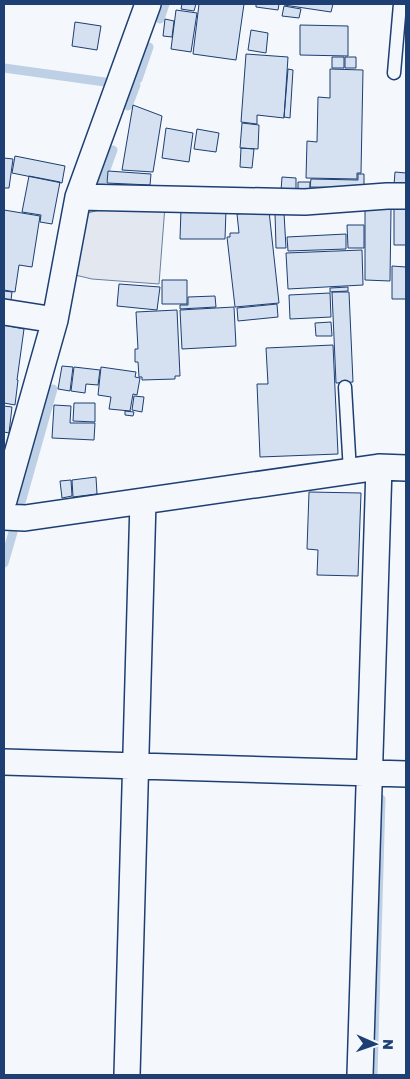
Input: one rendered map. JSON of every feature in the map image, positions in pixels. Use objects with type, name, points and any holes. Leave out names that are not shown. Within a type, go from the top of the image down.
[{"type":"street","points":[[4,500],[55,320],[78,196],[148,4]]},
{"type":"street","points":[[78,196],[305,202],[406,196]]},
{"type":"street","points":[[4,312],[55,320]]},
{"type":"street","points":[[360,1075],[379,467]]},
{"type":"street","points":[[4,516],[25,518],[379,467],[406,468]]},
{"type":"street","points":[[127,1075],[143,501]]},
{"type":"street","points":[[4,762],[406,774]]},
{"type":"lane","points":[[394,73],[400,4]]},
{"type":"lane","points":[[344,387],[350,472]]},
{"type":"shaded area","points":[[124,203],[165,206],[159,284],[92,279],[75,275],[88,213]]},
{"type":"building","points":[[182,4],[196,4],[194,11],[181,9]]},
{"type":"building","points":[[199,4],[244,4],[236,60],[193,54]]},
{"type":"building","points":[[256,4],[279,4],[278,10],[256,7]]},
{"type":"building","points":[[284,4],[333,4],[331,12]]},
{"type":"building","points":[[284,6],[301,9],[299,18],[282,16]]},
{"type":"building","points":[[176,10],[197,13],[191,52],[171,49]]},
{"type":"building","points":[[165,19],[174,21],[172,37],[163,36]]},
{"type":"building","points":[[75,22],[101,26],[97,50],[72,46]]},
{"type":"building","points":[[300,25],[348,26],[348,56],[300,55]]},
{"type":"building","points":[[251,30],[268,33],[266,53],[248,50]]},
{"type":"building","points":[[246,54],[288,57],[284,118],[257,115],[257,124],[241,122]]},
{"type":"building","points":[[332,57],[344,57],[344,68],[332,68]]},
{"type":"building","points":[[345,57],[356,57],[356,68],[345,68]]},
{"type":"building","points":[[288,69],[293,70],[290,118],[284,117]]},
{"type":"building","points":[[330,69],[363,70],[361,173],[357,173],[357,179],[306,178],[307,141],[317,142],[318,97],[330,98]]},
{"type":"building","points":[[133,105],[162,116],[153,172],[122,170]]},
{"type":"building","points":[[242,123],[259,125],[258,149],[240,148]]},
{"type":"building","points":[[166,128],[193,133],[189,162],[162,158]]},
{"type":"building","points":[[197,129],[219,133],[216,152],[194,149]]},
{"type":"building","points":[[241,148],[254,149],[252,168],[240,167]]},
{"type":"building","points":[[15,156],[65,166],[62,183],[12,173]]},
{"type":"building","points":[[4,158],[13,159],[9,188],[4,188]]},
{"type":"building","points":[[108,171],[151,174],[150,185],[107,183]]},
{"type":"building","points":[[395,172],[406,173],[406,186],[394,185]]},
{"type":"building","points":[[358,174],[364,174],[364,188],[310,187],[311,179],[358,180]]},
{"type":"building","points":[[29,176],[60,182],[52,224],[40,222],[41,215],[22,212]]},
{"type":"building","points":[[282,177],[296,178],[296,192],[281,191]]},
{"type":"building","points":[[298,182],[310,182],[310,191],[298,190]]},
{"type":"building","points":[[394,206],[406,206],[406,245],[394,245]]},
{"type":"building","points":[[181,209],[226,209],[225,239],[180,239]]},
{"type":"building","points":[[365,209],[391,209],[390,281],[365,280]]},
{"type":"building","points":[[4,210],[40,216],[32,267],[19,265],[15,292],[4,290]]},
{"type":"building","points":[[269,211],[279,303],[235,307],[227,237],[230,237],[230,233],[239,233],[237,214]]},
{"type":"building","points":[[275,213],[284,213],[286,248],[276,248]]},
{"type":"building","points":[[347,225],[364,225],[364,248],[348,248]]},
{"type":"building","points":[[346,234],[346,249],[288,251],[287,237]]},
{"type":"building","points":[[362,250],[363,285],[288,289],[286,253]]},
{"type":"building","points":[[392,266],[406,267],[406,299],[392,299]]},
{"type":"building","points":[[162,280],[187,280],[187,304],[162,304]]},
{"type":"building","points":[[119,284],[160,287],[157,310],[117,306]]},
{"type":"building","points":[[348,287],[348,291],[330,292],[330,288]]},
{"type":"building","points":[[4,291],[12,292],[11,300],[4,299]]},
{"type":"building","points":[[332,292],[349,292],[353,382],[336,383]]},
{"type":"building","points":[[330,293],[331,317],[290,319],[289,295]]},
{"type":"building","points":[[215,296],[216,307],[180,309],[180,305],[188,305],[188,297]]},
{"type":"building","points":[[277,304],[278,317],[238,321],[237,308]]},
{"type":"building","points":[[234,307],[236,346],[182,349],[180,310]]},
{"type":"building","points":[[177,310],[180,376],[175,376],[175,379],[142,380],[142,377],[139,377],[138,362],[135,362],[135,349],[138,349],[136,312]]},
{"type":"building","points":[[331,322],[332,336],[316,336],[315,323]]},
{"type":"building","points":[[4,325],[24,329],[15,405],[4,403]]},
{"type":"building","points":[[333,345],[338,454],[260,457],[257,384],[268,384],[266,348]]},
{"type":"building","points":[[62,366],[73,367],[70,391],[58,389]]},
{"type":"building","points":[[74,367],[100,370],[98,385],[86,384],[85,393],[71,391]]},
{"type":"building","points":[[101,367],[136,372],[135,377],[140,378],[137,395],[133,394],[130,411],[109,409],[111,397],[98,395]]},
{"type":"building","points":[[134,396],[144,397],[142,412],[132,410]]},
{"type":"building","points":[[74,403],[95,403],[95,422],[73,421]]},
{"type":"building","points":[[54,405],[71,406],[70,423],[95,423],[94,440],[52,438]]},
{"type":"building","points":[[4,406],[12,407],[9,433],[4,432]]},
{"type":"building","points":[[125,411],[134,412],[133,416],[125,415]]},
{"type":"building","points":[[96,477],[97,494],[73,497],[72,480]]},
{"type":"building","points":[[71,480],[72,496],[62,498],[60,481]]},
{"type":"building","points":[[309,492],[361,493],[358,576],[317,575],[318,550],[307,549]]},
{"type":"waterway","points":[[160,19],[165,4]]},
{"type":"waterway","points":[[138,79],[149,47]]},
{"type":"waterway","points":[[4,68],[105,82]]},
{"type":"waterway","points":[[128,106],[136,85]]},
{"type":"waterway","points":[[101,183],[113,150]]},
{"type":"waterway","points":[[20,506],[53,389]]},
{"type":"waterway","points":[[4,563],[13,532]]},
{"type":"waterway","points":[[373,1075],[381,799]]}]
